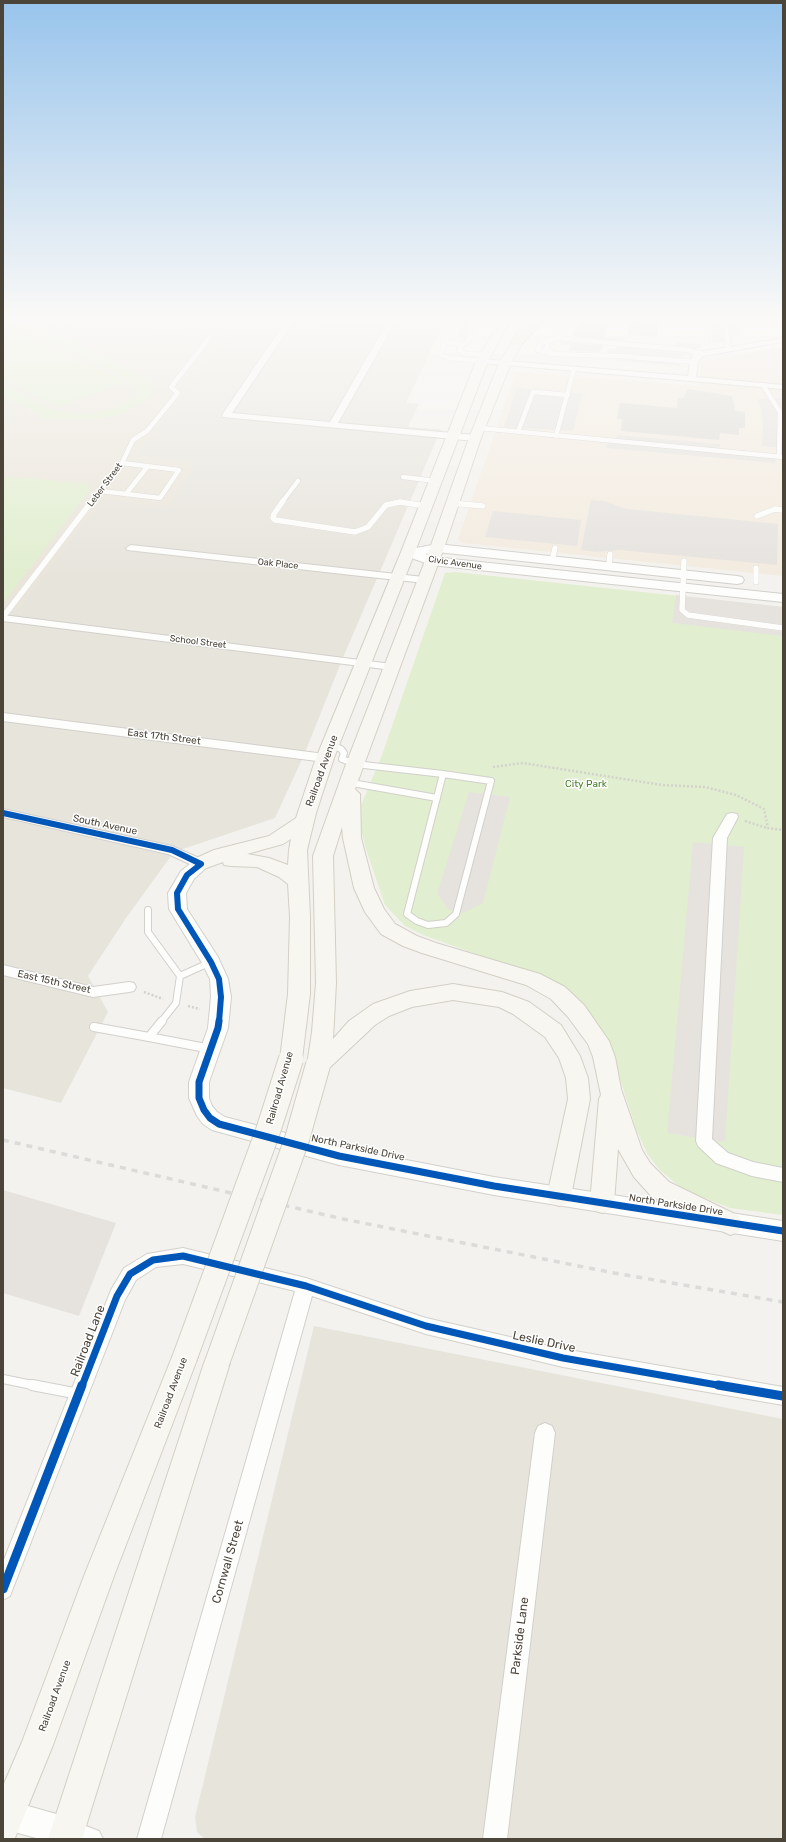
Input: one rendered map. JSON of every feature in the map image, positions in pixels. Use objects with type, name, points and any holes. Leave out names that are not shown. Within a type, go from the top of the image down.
[{"type":"main road","name":"Railroad Avenue","points":[[5,1818],[37,1746],[99,1576],[185,1357],[268,1131],[291,1059],[299,994],[300,917],[298,850],[304,822],[328,751],[408,552],[465,405]]},
{"type":"main road","points":[[74,1836],[218,1364],[296,1139],[318,1065],[323,1032],[326,983],[323,856],[489,405]]},
{"type":"main road","points":[[353,773],[350,816],[352,838],[364,888],[375,912],[388,928],[410,941],[429,948],[534,979],[558,993],[576,1011],[598,1041],[604,1057],[610,1089],[631,1153],[642,1170],[660,1189],[730,1224]]},
{"type":"main road","points":[[201,864],[221,855],[276,840],[304,822]]},
{"type":"main road","points":[[201,864],[242,859],[257,861],[269,864],[286,872],[298,882]]},
{"type":"main road","points":[[318,1065],[367,1019],[381,1010],[410,999],[453,992],[502,1000],[521,1008],[553,1031],[569,1056],[577,1078],[579,1098],[559,1196]]},
{"type":"main road","points":[[602,1203],[610,1089]]},
{"type":"street","points":[[233,405],[226,415],[452,436],[477,433]]},
{"type":"street","points":[[333,424],[344,405]]},
{"type":"street","name":"Oak Place","points":[[131,548],[424,580]]},
{"type":"street","name":"Civic Avenue","points":[[408,552],[682,581],[783,598]]},
{"type":"street","name":"Civic Avenue","points":[[434,555],[552,561],[610,560],[682,581],[756,582],[783,585]]},
{"type":"street","name":"School Street","points":[[3,618],[392,666]]},
{"type":"street","name":"East 17th Street","points":[[3,717],[328,751]]},
{"type":"street","name":"South Avenue","points":[[3,813],[172,850],[201,864]]},
{"type":"street","points":[[732,817],[720,838],[704,1141],[722,1158],[752,1169],[783,1175]]},
{"type":"street","name":"North Parkside Drive","points":[[201,864],[187,875],[177,893],[178,909],[211,962],[219,979],[221,997],[218,1028],[199,1082],[199,1098],[204,1110],[210,1118],[219,1124],[339,1156],[494,1186],[730,1224],[783,1231]]},
{"type":"street","name":"East 15th Street","points":[[3,970],[93,992],[128,987]]},
{"type":"street","name":"Railroad Lane","points":[[3,1589],[117,1296],[130,1274],[153,1260],[183,1256],[306,1286]]},
{"type":"street","name":"Leslie Drive","points":[[306,1286],[426,1326],[563,1358],[783,1396]]},
{"type":"street","name":"Cornwall Street","points":[[149,1839],[306,1286]]},
{"type":"street","name":"Parkside Lane","points":[[495,1839],[546,1433]]},
{"type":"street","points":[[5,1818],[74,1836]]},
{"type":"lane","name":"Leber Street","points":[[3,618],[122,463],[133,440],[147,432],[168,405]]},
{"type":"lane","points":[[518,432],[528,405]]},
{"type":"lane","points":[[556,436],[565,405]]},
{"type":"lane","points":[[477,433],[518,432],[781,456],[780,412],[776,405]]},
{"type":"lane","points":[[101,491],[160,498],[179,470],[122,463]]},
{"type":"lane","points":[[126,494],[148,466]]},
{"type":"lane","points":[[403,477],[436,481]]},
{"type":"lane","points":[[298,481],[274,514],[273,518],[275,520],[356,532],[368,527],[386,505],[400,502],[426,506]]},
{"type":"lane","points":[[452,503],[484,506]]},
{"type":"lane","points":[[757,516],[775,509],[783,510]]},
{"type":"lane","points":[[552,561],[555,548]]},
{"type":"lane","points":[[684,561],[682,610],[688,615],[783,628]]},
{"type":"lane","points":[[756,568],[756,582]]},
{"type":"lane","points":[[328,751],[341,749],[344,752],[342,759],[353,773],[437,798]]},
{"type":"lane","points":[[353,773],[443,774],[491,781],[456,914],[446,922],[428,925],[416,921],[407,914],[443,774]]},
{"type":"lane","points":[[148,910],[148,932],[180,976],[176,1003],[149,1037]]},
{"type":"lane","points":[[180,976],[211,962]]},
{"type":"lane","points":[[94,1027],[211,1049]]},
{"type":"lane","points":[[3,1379],[79,1394]]},
{"type":"path","points":[[487,768],[523,763],[662,785],[705,787],[736,795],[764,809],[768,828],[783,830]]},
{"type":"shaded area","points":[[3,405],[174,405],[136,455],[197,463],[167,508],[102,499],[19,608],[3,606]]},
{"type":"shaded area","points":[[174,405],[419,405],[408,427],[441,429],[342,660],[304,755],[275,818],[174,852],[126,918],[88,976],[108,1012],[61,1103],[3,1088],[3,606],[19,607]]},
{"type":"shaded area","points":[[505,405],[783,405],[783,576],[462,543],[458,539]]},
{"type":"shaded area","points":[[511,405],[579,405],[573,431],[504,427]]},
{"type":"shaded area","points":[[760,405],[783,405],[783,448],[762,446],[763,424]]},
{"type":"shaded area","points":[[617,435],[720,444],[719,452],[776,458],[775,463],[606,448],[606,444],[616,438]]},
{"type":"shaded area","points":[[591,500],[604,501],[627,509],[778,524],[777,565],[619,550],[597,552],[581,550]]},
{"type":"shaded area","points":[[493,511],[581,520],[577,546],[485,537]]},
{"type":"shaded area","points":[[676,595],[783,607],[783,636],[672,623]]},
{"type":"shaded area","points":[[469,792],[510,797],[483,903],[463,913],[449,910],[437,894]]},
{"type":"shaded area","points":[[693,842],[744,847],[725,1142],[667,1133]]},
{"type":"shaded area","points":[[3,1190],[116,1223],[79,1316],[3,1293]]},
{"type":"shaded area","points":[[314,1326],[783,1419],[783,1839],[205,1839],[197,1832],[195,1817]]},
{"type":"green space","points":[[20,405],[43,405],[53,410],[80,414],[103,411],[123,405],[141,405],[118,415],[88,420],[48,420]]},
{"type":"green space","points":[[3,476],[88,484],[90,490],[4,602]]},
{"type":"green space","name":"City Park","points":[[455,572],[783,607],[783,1215],[730,1208],[684,1190],[660,1170],[648,1155],[636,1129],[614,1060],[540,977],[423,935],[405,926],[385,905],[361,830],[360,808],[382,755],[445,573]]},
{"type":"building","points":[[620,405],[642,405],[677,408],[677,405],[734,405],[735,411],[745,412],[745,428],[739,428],[739,435],[720,433],[719,440],[621,431],[622,419],[617,419]]},
{"type":"railway","points":[[3,1140],[343,1219],[614,1273],[783,1302]]},
{"type":"cycle path","points":[[3,813],[172,850],[201,864],[187,875],[177,893],[178,909],[211,962],[219,979],[221,997],[218,1028],[199,1082],[199,1098],[204,1110],[210,1118],[219,1124],[339,1156],[494,1186],[783,1231]]},
{"type":"cycle path","points":[[3,1589],[117,1296],[130,1274],[153,1260],[183,1256],[306,1286],[426,1326],[563,1358],[783,1396]]}]
